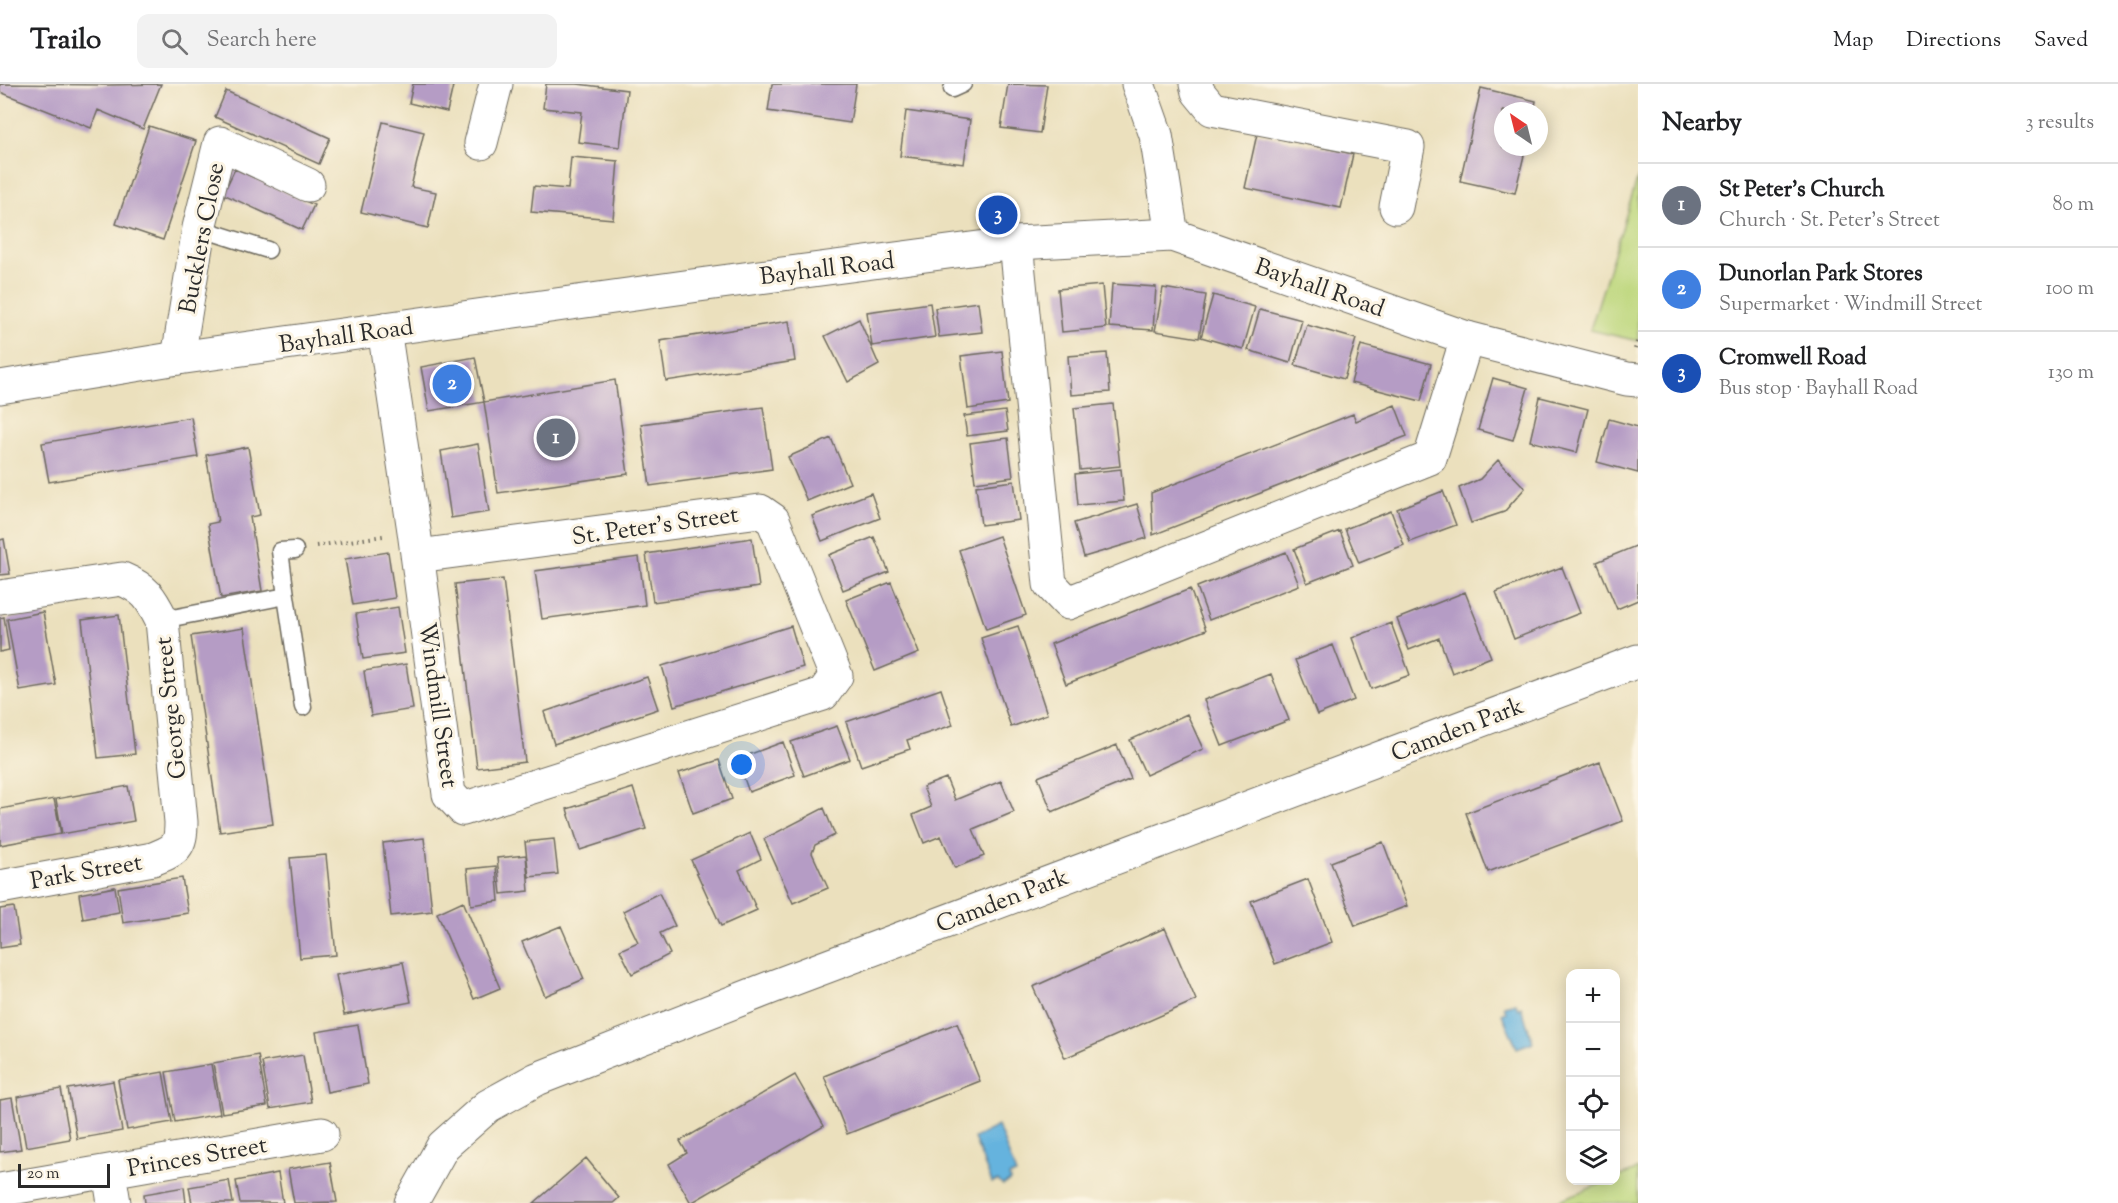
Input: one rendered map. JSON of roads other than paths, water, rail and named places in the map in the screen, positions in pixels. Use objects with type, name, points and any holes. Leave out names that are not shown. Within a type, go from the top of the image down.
[{"type":"street","points":[[481,143],[496,84]]},
{"type":"street","points":[[1138,84],[1156,135],[1172,235]]},
{"type":"street","points":[[1196,84],[1197,92],[1212,109],[1408,147],[1396,207]]},
{"type":"street","name":"Bucklers Close","points":[[178,358],[200,228],[220,143],[308,185]]},
{"type":"street","name":"Bayhall Road","points":[[0,387],[178,358],[1016,243],[1172,235],[1467,338],[1638,380]]},
{"type":"street","points":[[1016,243],[1050,584],[1068,603],[1430,458],[1467,338]]},
{"type":"street","name":"Windmill Street","points":[[384,329],[416,544],[449,794],[463,809],[823,694]]},
{"type":"street","name":"St. Peter's Street","points":[[416,544],[760,511],[772,520],[836,676],[823,694]]},
{"type":"street","name":"George Street","points":[[0,597],[122,579],[138,586],[152,598],[162,620],[181,822],[181,840],[171,852]]},
{"type":"street","name":"Camden Park","points":[[411,1203],[442,1146],[488,1107],[537,1079],[772,987],[1638,661]]},
{"type":"street","name":"Park Street","points":[[0,887],[153,859],[171,852]]},
{"type":"street","name":"Princes Street","points":[[0,1190],[112,1188],[322,1134]]},
{"type":"lane","points":[[200,228],[268,250]]},
{"type":"lane","points":[[295,550],[280,551],[303,707]]},
{"type":"lane","points":[[162,620],[286,596]]},
{"type":"water","points":[[1516,1003],[1518,1009],[1521,1007],[1533,1042],[1517,1048],[1502,1014],[1506,1012],[1504,1006]]},
{"type":"water","points":[[998,1126],[1016,1174],[1009,1176],[1010,1181],[1003,1185],[998,1181],[992,1183],[974,1138]]},
{"type":"place","name":"Cromwell Road","points":[[998,215]]},
{"type":"place","name":"Dunorlan Park Stores","points":[[452,384]]},
{"type":"place","name":"St Peter's Church","points":[[556,438]]}]
